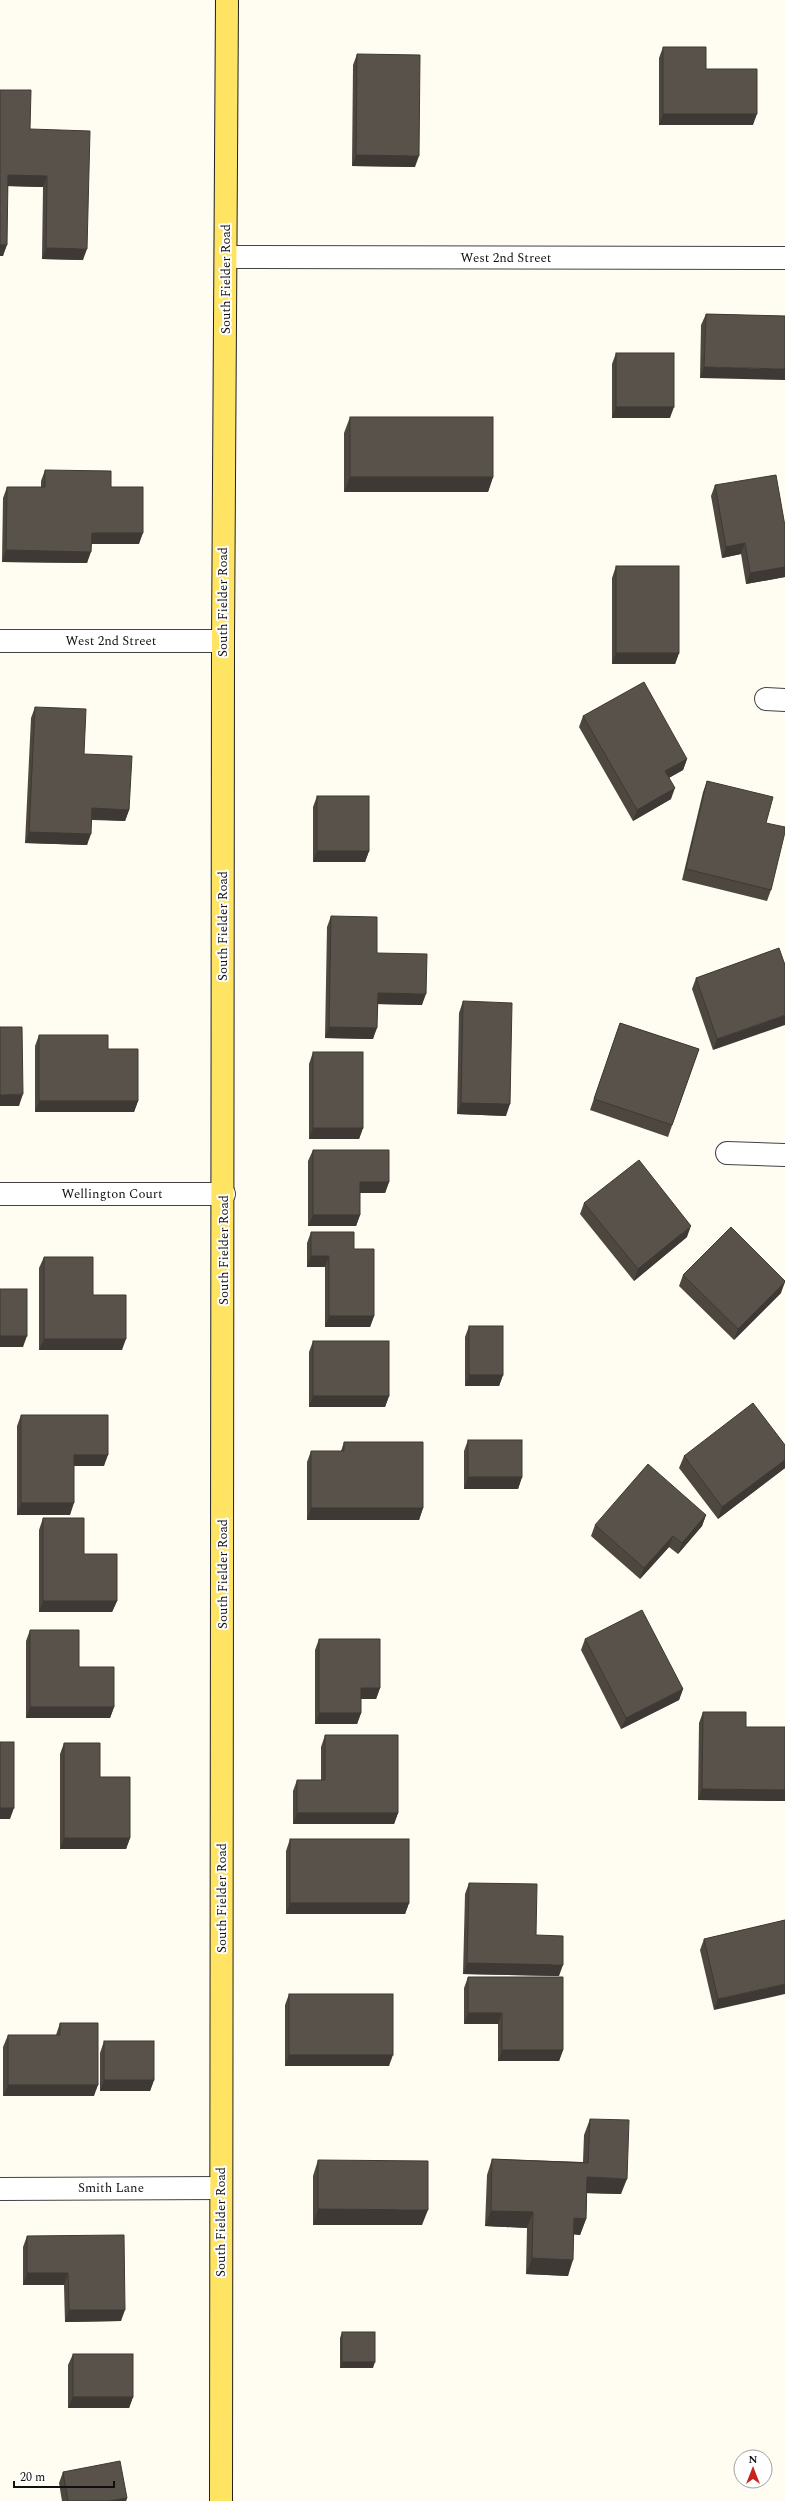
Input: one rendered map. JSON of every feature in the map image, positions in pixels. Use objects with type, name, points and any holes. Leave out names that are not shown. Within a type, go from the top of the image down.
[{"type":"main road","name":"South Fielder Road","points":[[221,2501],[224,1194],[223,641],[227,257],[227,0]]},
{"type":"street","name":"West 2nd Street","points":[[227,257],[785,258]]},
{"type":"street","name":"West 2nd Street","points":[[0,641],[223,641]]},
{"type":"street","points":[[727,1153],[785,1155]]},
{"type":"street","name":"Wellington Court","points":[[0,1194],[224,1194]]},
{"type":"street","name":"Smith Lane","points":[[0,2189],[222,2188]]},
{"type":"building","points":[[663,47],[706,47],[706,69],[757,69],[757,114],[663,114]]},
{"type":"building","points":[[357,54],[420,55],[419,156],[356,155]]},
{"type":"building","points":[[0,90],[31,90],[30,129],[90,131],[87,249],[46,248],[47,176],[8,175],[7,245],[0,245]]},
{"type":"building","points":[[706,314],[785,316],[785,369],[704,367]]},
{"type":"building","points":[[616,353],[674,353],[674,407],[616,407]]},
{"type":"building","points":[[350,417],[493,417],[493,477],[350,477]]},
{"type":"building","points":[[45,470],[111,471],[111,487],[143,487],[143,533],[92,533],[91,552],[6,550],[7,487],[45,487]]},
{"type":"building","points":[[776,475],[785,526],[785,567],[750,573],[745,543],[726,547],[715,485]]},
{"type":"building","points":[[616,566],[679,566],[679,653],[616,653]]},
{"type":"building","points":[[644,682],[687,759],[665,771],[675,788],[637,810],[583,716]]},
{"type":"building","points":[[35,707],[86,709],[84,754],[132,756],[129,810],[92,808],[91,834],[29,832]]},
{"type":"building","points":[[707,781],[773,797],[766,823],[785,827],[785,832],[771,890],[686,869]]},
{"type":"building","points":[[317,796],[369,796],[369,851],[317,851]]},
{"type":"building","points":[[331,916],[377,917],[377,953],[427,954],[426,994],[378,993],[377,1028],[329,1027]]},
{"type":"building","points":[[779,948],[785,965],[785,1015],[717,1039],[696,978]]},
{"type":"building","points":[[463,1001],[512,1003],[510,1104],[461,1103]]},
{"type":"building","points":[[620,1023],[699,1049],[672,1125],[594,1099]]},
{"type":"building","points":[[0,1027],[22,1027],[23,1094],[0,1095]]},
{"type":"building","points":[[39,1035],[108,1035],[108,1049],[138,1049],[138,1101],[39,1101]]},
{"type":"building","points":[[313,1052],[363,1052],[363,1128],[313,1128]]},
{"type":"building","points":[[313,1150],[389,1150],[389,1182],[360,1182],[360,1215],[313,1215]]},
{"type":"building","points":[[639,1160],[691,1226],[638,1269],[584,1203]]},
{"type":"building","points":[[731,1227],[785,1281],[738,1329],[683,1275]]},
{"type":"building","points":[[311,1232],[354,1232],[354,1249],[374,1249],[374,1316],[329,1316],[329,1256],[311,1256]]},
{"type":"building","points":[[44,1257],[93,1257],[93,1295],[126,1295],[126,1339],[44,1339]]},
{"type":"building","points":[[0,1289],[27,1289],[27,1336],[0,1336]]},
{"type":"building","points":[[469,1326],[503,1326],[503,1375],[469,1375]]},
{"type":"building","points":[[313,1341],[389,1341],[389,1396],[313,1396]]},
{"type":"building","points":[[753,1403],[785,1445],[785,1460],[722,1507],[684,1456]]},
{"type":"building","points":[[21,1415],[108,1415],[108,1455],[74,1455],[74,1503],[21,1503]]},
{"type":"building","points":[[468,1440],[522,1440],[522,1477],[468,1477]]},
{"type":"building","points":[[344,1442],[423,1442],[423,1508],[311,1508],[311,1451],[344,1451]]},
{"type":"building","points":[[648,1464],[706,1515],[682,1543],[673,1536],[644,1568],[595,1525]]},
{"type":"building","points":[[43,1518],[84,1518],[84,1554],[117,1554],[117,1601],[43,1601]]},
{"type":"building","points":[[642,1610],[683,1689],[626,1718],[585,1639]]},
{"type":"building","points":[[30,1630],[79,1630],[79,1667],[114,1667],[114,1707],[30,1707]]},
{"type":"building","points":[[319,1639],[380,1639],[380,1688],[361,1688],[361,1713],[319,1713]]},
{"type":"building","points":[[703,1712],[746,1712],[746,1727],[785,1727],[785,1790],[702,1789]]},
{"type":"building","points":[[325,1735],[398,1735],[398,1813],[297,1813],[297,1780],[325,1780]]},
{"type":"building","points":[[0,1742],[14,1742],[14,1808],[0,1808]]},
{"type":"building","points":[[64,1743],[100,1743],[100,1777],[130,1777],[130,1838],[64,1838]]},
{"type":"building","points":[[290,1839],[409,1839],[409,1903],[290,1903]]},
{"type":"building","points":[[469,1883],[537,1884],[536,1935],[563,1936],[563,1965],[467,1963]]},
{"type":"building","points":[[785,1920],[785,1984],[718,1999],[704,1939]]},
{"type":"building","points":[[468,1977],[563,1977],[563,2050],[502,2050],[502,2013],[468,2013]]},
{"type":"building","points":[[289,1994],[393,1994],[393,2055],[289,2055]]},
{"type":"building","points":[[60,2023],[98,2023],[98,2085],[8,2085],[8,2035],[60,2035]]},
{"type":"building","points":[[104,2041],[154,2041],[154,2080],[104,2080]]},
{"type":"building","points":[[590,2119],[629,2120],[627,2179],[587,2177],[586,2219],[574,2218],[573,2260],[532,2258],[533,2212],[491,2211],[492,2159],[588,2163]]},
{"type":"building","points":[[318,2160],[428,2161],[428,2210],[318,2209]]},
{"type":"building","points":[[124,2235],[125,2310],[69,2310],[68,2273],[27,2273],[27,2236]]},
{"type":"building","points":[[342,2332],[375,2332],[375,2362],[342,2362]]},
{"type":"building","points":[[73,2354],[133,2354],[133,2397],[73,2397]]},
{"type":"building","points":[[120,2461],[127,2498],[108,2501],[68,2501],[63,2472]]}]
